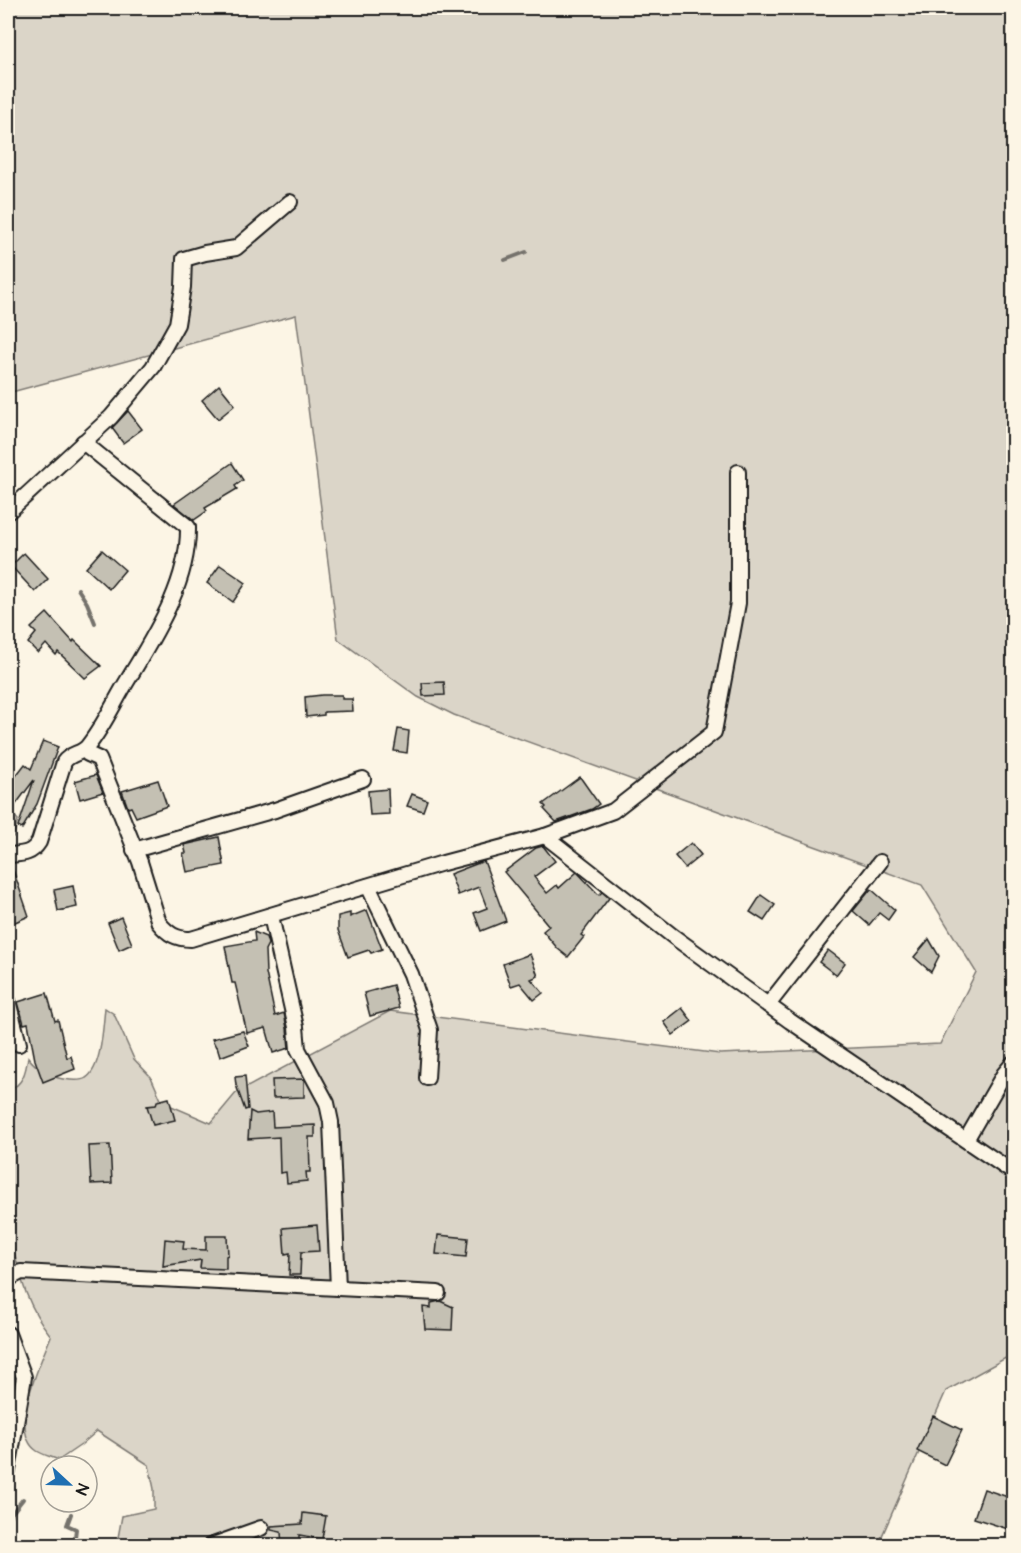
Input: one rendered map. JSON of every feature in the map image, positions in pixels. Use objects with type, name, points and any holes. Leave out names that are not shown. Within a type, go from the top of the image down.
[{"type":"street","points":[[8,512],[111,417],[153,367],[177,324],[183,287],[184,259],[236,248],[290,202]]},
{"type":"street","points":[[8,855],[27,854],[35,848],[64,762],[67,758],[86,749],[151,640],[179,582],[188,549],[188,527],[83,442]]},
{"type":"street","points":[[86,749],[88,754],[99,759],[159,923],[173,936],[182,939],[190,939],[443,863],[545,836],[613,811],[714,732],[738,603],[738,472]]},
{"type":"street","points":[[134,850],[275,810],[363,779]]},
{"type":"street","points":[[545,836],[674,938],[1014,1173]]},
{"type":"street","points":[[768,1005],[880,862]]},
{"type":"street","points":[[368,886],[411,974],[430,1030],[427,1078]]},
{"type":"street","points":[[270,916],[296,1028],[298,1049],[327,1103],[331,1122],[338,1287]]},
{"type":"street","points":[[8,1001],[19,1044]]},
{"type":"street","points":[[966,1140],[1004,1074],[1014,1062]]},
{"type":"street","points":[[8,1279],[21,1272],[438,1293]]},
{"type":"street","points":[[8,1334],[24,1377],[8,1470]]},
{"type":"street","points":[[210,1545],[261,1528]]},
{"type":"shaded area","points":[[8,8],[1013,8],[1013,1354],[946,1391],[878,1545],[161,1546],[161,1543],[117,1543],[122,1516],[154,1509],[154,1489],[149,1465],[97,1431],[68,1454],[43,1454],[37,1451],[29,1441],[25,1428],[29,1396],[51,1336],[30,1303],[12,1243],[8,1239],[8,1089],[13,1088],[20,1081],[25,1072],[28,1057],[39,1068],[53,1076],[75,1080],[86,1078],[99,1056],[105,1008],[114,1014],[134,1059],[151,1077],[162,1102],[211,1123],[236,1093],[390,1011],[720,1054],[940,1044],[976,972],[922,885],[454,715],[418,697],[338,639],[296,315],[8,393]]},
{"type":"shaded area","points":[[8,809],[18,820],[13,837],[8,837]]},
{"type":"building","points":[[219,385],[235,405],[218,419],[202,400]]},
{"type":"building","points":[[128,411],[142,429],[123,443],[112,428]]},
{"type":"building","points":[[232,463],[243,480],[235,486],[237,489],[205,508],[207,511],[194,520],[174,504]]},
{"type":"building","points":[[102,550],[125,570],[109,589],[86,568]]},
{"type":"building","points":[[24,553],[48,579],[35,592],[11,566]]},
{"type":"building","points":[[220,565],[246,583],[233,602],[207,583]]},
{"type":"building","points":[[47,613],[73,642],[74,640],[101,666],[85,678],[58,652],[56,655],[46,644],[38,653],[28,643],[36,633],[31,628]]},
{"type":"building","points":[[444,682],[445,695],[423,696],[422,683]]},
{"type":"building","points":[[342,695],[342,699],[352,699],[353,711],[324,712],[324,715],[306,717],[305,697]]},
{"type":"building","points":[[398,729],[409,731],[407,753],[394,751]]},
{"type":"building","points":[[43,741],[58,747],[37,804],[22,829],[18,827],[34,780],[8,815],[8,786],[25,764],[31,769]]},
{"type":"building","points":[[96,775],[103,792],[80,799],[75,781]]},
{"type":"building","points":[[580,777],[599,804],[592,809],[556,822],[544,809],[546,807],[543,804]]},
{"type":"building","points":[[158,780],[167,806],[136,817],[131,807],[128,808],[122,791]]},
{"type":"building","points":[[388,789],[389,814],[370,815],[368,791]]},
{"type":"building","points":[[412,794],[427,800],[423,811],[407,806]]},
{"type":"building","points":[[219,837],[224,865],[187,872],[183,853],[186,853],[184,845]]},
{"type":"building","points":[[691,843],[701,855],[685,868],[675,856]]},
{"type":"building","points":[[543,846],[555,861],[534,877],[547,893],[557,885],[559,888],[577,872],[599,895],[602,892],[609,898],[581,935],[584,937],[568,957],[543,931],[549,926],[504,872],[536,848]]},
{"type":"building","points":[[484,861],[506,921],[481,931],[474,913],[487,908],[479,887],[458,895],[450,874]]},
{"type":"building","points":[[8,864],[11,864],[29,916],[8,925]]},
{"type":"building","points":[[73,886],[77,907],[58,911],[54,890]]},
{"type":"building","points":[[871,889],[895,910],[888,920],[879,913],[869,925],[853,911]]},
{"type":"building","points":[[761,895],[775,905],[764,921],[750,912]]},
{"type":"building","points":[[367,910],[382,949],[371,953],[369,950],[348,957],[338,930],[338,916],[350,913],[350,917]]},
{"type":"building","points":[[121,917],[132,944],[119,950],[108,923]]},
{"type":"building","points":[[254,932],[266,937],[268,944],[265,950],[266,973],[275,1016],[284,1013],[287,1028],[289,1048],[273,1053],[266,1028],[247,1033],[235,983],[232,983],[225,946],[255,941]]},
{"type":"building","points":[[929,939],[939,956],[931,972],[914,957]]},
{"type":"building","points":[[828,950],[845,963],[836,975],[819,962]]},
{"type":"building","points":[[530,954],[538,976],[531,979],[543,993],[534,1000],[520,983],[511,986],[503,964]]},
{"type":"building","points":[[393,985],[399,1008],[370,1016],[364,993]]},
{"type":"building","points":[[47,993],[55,1021],[58,1020],[67,1058],[71,1056],[75,1069],[43,1082],[35,1060],[28,1023],[24,1024],[18,1002]]},
{"type":"building","points":[[682,1008],[692,1021],[673,1035],[664,1022]]},
{"type":"building","points":[[243,1031],[249,1046],[220,1057],[212,1039]]},
{"type":"building","points":[[245,1076],[248,1109],[245,1110],[235,1077]]},
{"type":"building","points":[[304,1079],[304,1097],[273,1098],[272,1080]]},
{"type":"building","points":[[169,1098],[175,1120],[153,1125],[147,1106],[156,1105],[157,1101]]},
{"type":"building","points":[[250,1111],[256,1114],[272,1112],[273,1127],[315,1125],[315,1137],[309,1137],[310,1172],[306,1172],[307,1181],[287,1183],[286,1172],[280,1173],[279,1137],[248,1139]]},
{"type":"building","points":[[110,1145],[112,1183],[91,1184],[89,1146]]},
{"type":"building","points":[[317,1225],[319,1251],[301,1252],[300,1275],[289,1275],[290,1253],[285,1254],[283,1228]]},
{"type":"building","points":[[438,1235],[468,1238],[466,1257],[436,1254]]},
{"type":"building","points":[[206,1236],[227,1236],[226,1269],[200,1268],[201,1260],[163,1266],[165,1239],[184,1241],[183,1249],[206,1250]]},
{"type":"building","points":[[440,1301],[453,1307],[452,1330],[425,1329],[423,1307],[431,1308],[431,1303]]},
{"type":"building","points":[[933,1416],[962,1430],[945,1465],[917,1451]]},
{"type":"building","points":[[984,1489],[1014,1499],[1014,1531],[974,1518]]},
{"type":"building","points":[[303,1513],[326,1516],[322,1539],[299,1535],[299,1545],[282,1545],[281,1532],[271,1530],[271,1526],[302,1524]]},
{"type":"waterway","points":[[505,260],[526,252]]},
{"type":"waterway","points":[[78,589],[95,623]]},
{"type":"waterway","points":[[8,1518],[23,1499]]},
{"type":"waterway","points":[[71,1514],[67,1525],[76,1529],[75,1537]]}]
